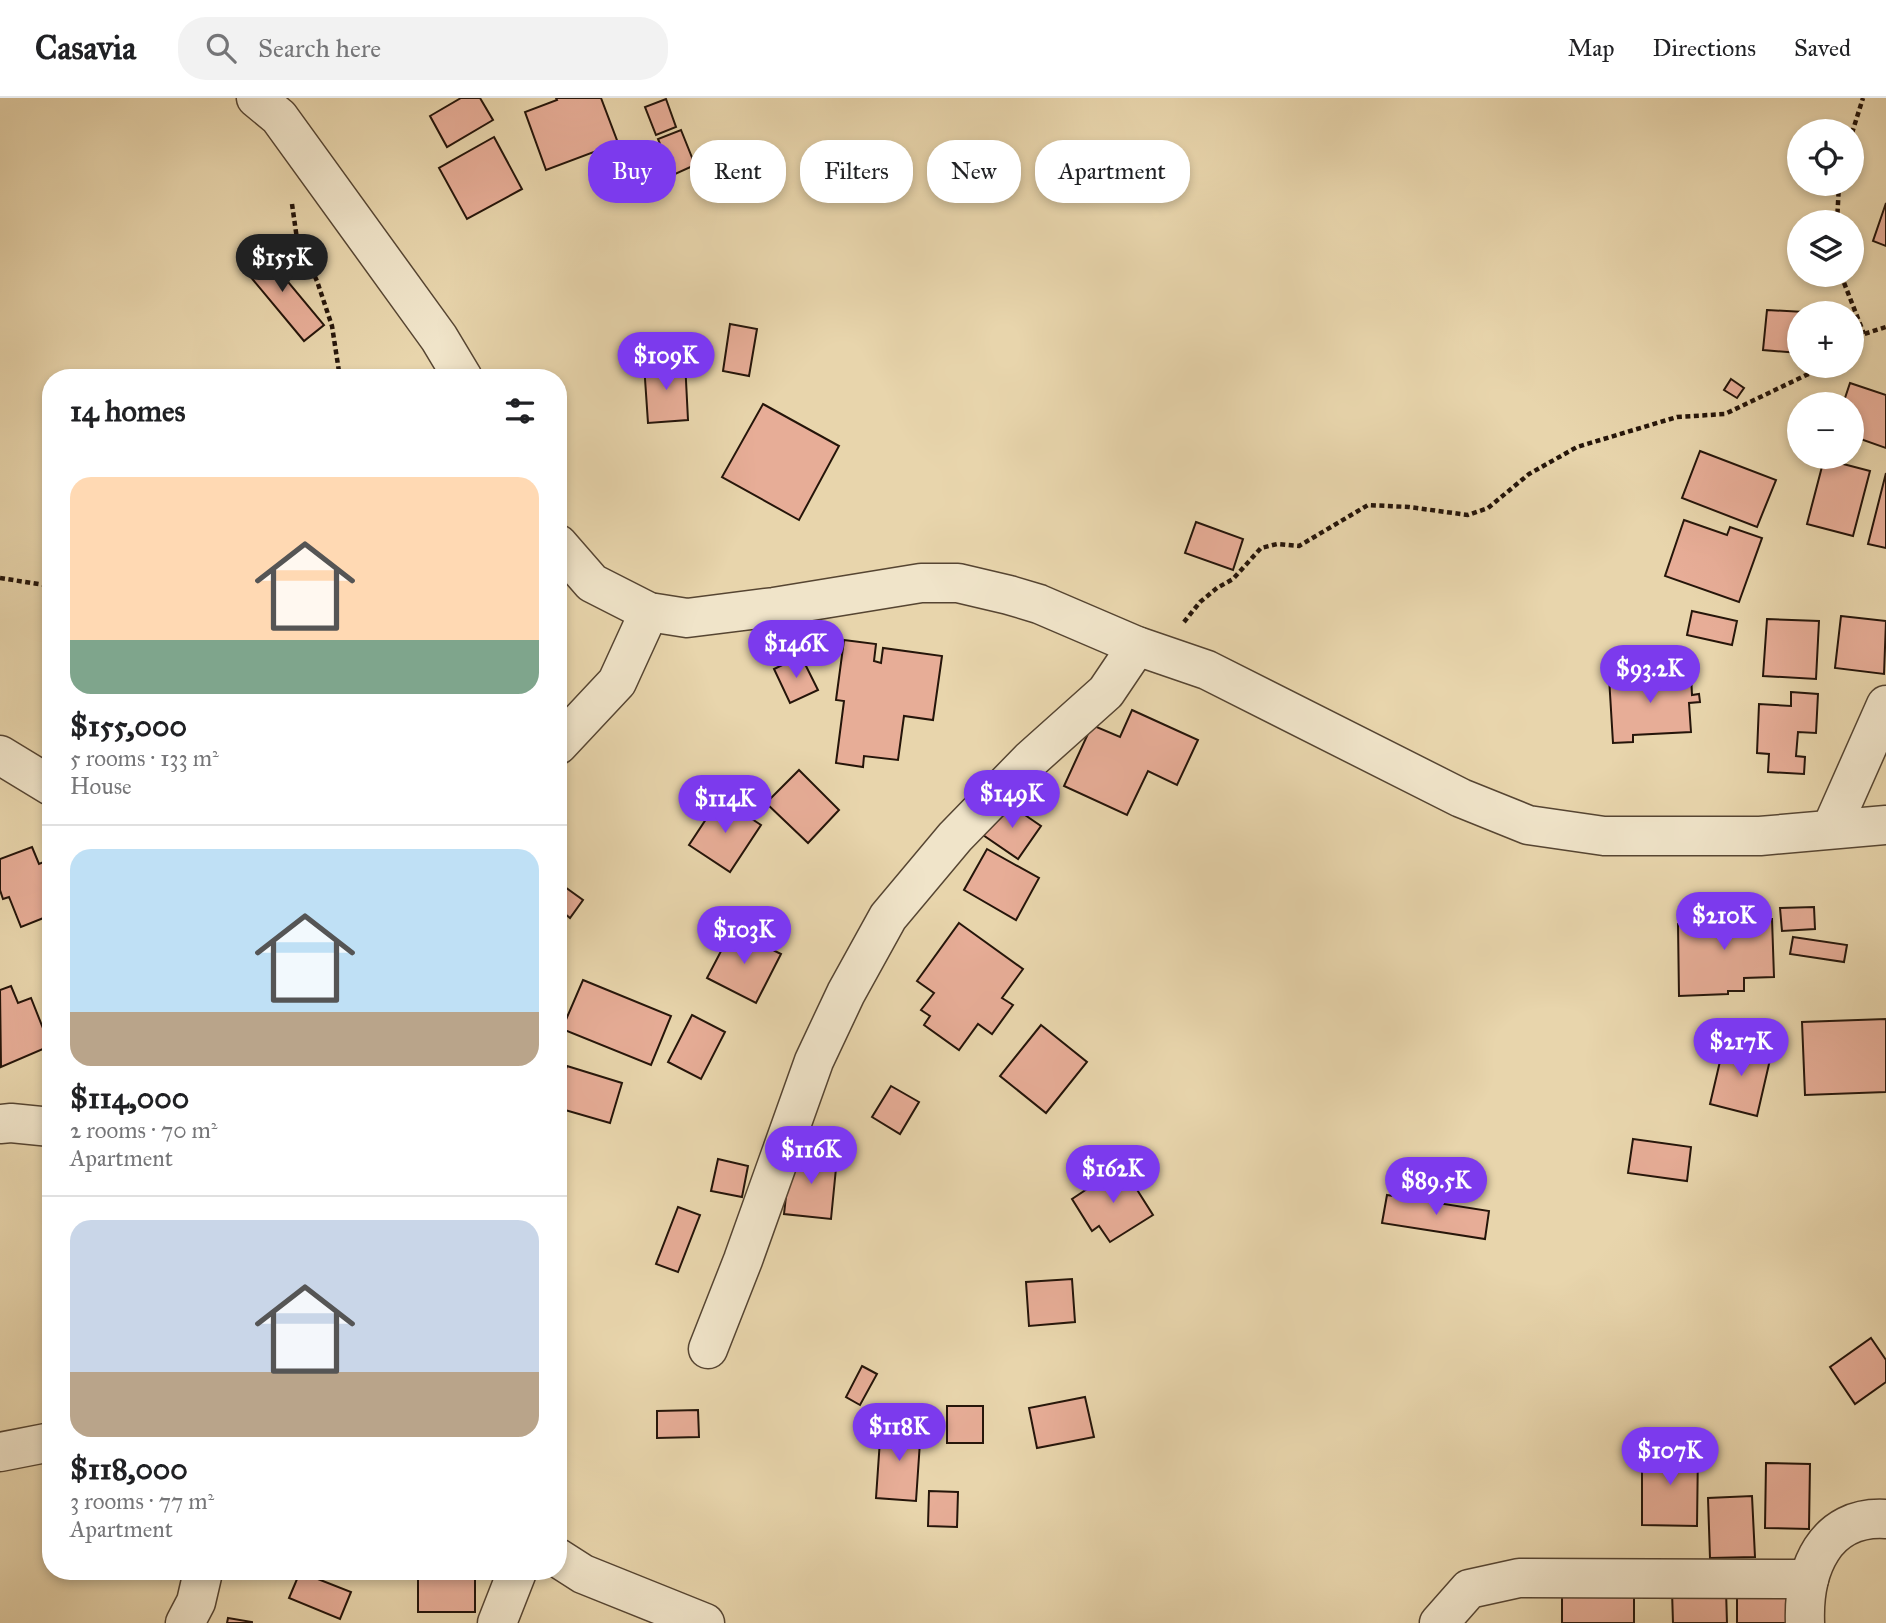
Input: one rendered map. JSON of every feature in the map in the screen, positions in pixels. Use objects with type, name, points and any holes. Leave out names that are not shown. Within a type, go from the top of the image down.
[{"type":"street","points":[[256,98],[279,117],[439,338],[458,369]]},
{"type":"street","points":[[567,554],[592,583],[649,612],[687,618],[921,583],[958,583],[1039,604],[1138,646],[1207,670],[1461,798],[1528,825],[1604,836],[1760,836],[1886,825]]},
{"type":"street","points":[[567,736],[617,682],[649,612]]},
{"type":"street","points":[[708,1349],[743,1260],[814,1061],[846,993],[888,917],[956,837],[1030,760],[1106,692],[1138,646]]},
{"type":"street","points":[[1831,830],[1886,705]]},
{"type":"street","points":[[0,755],[42,781]]},
{"type":"street","points":[[0,1124],[42,1126]]},
{"type":"street","points":[[0,1452],[42,1444]]},
{"type":"street","points":[[1805,1623],[1808,1579],[1821,1548],[1844,1527],[1866,1518],[1886,1519]]},
{"type":"street","points":[[567,1564],[583,1574],[705,1623]]},
{"type":"street","points":[[1439,1623],[1469,1589],[1519,1578],[1808,1579]]},
{"type":"street","points":[[185,1623],[196,1602],[201,1580]]},
{"type":"street","points":[[496,1623],[514,1580]]},
{"type":"path","points":[[1856,119],[1863,98]]},
{"type":"path","points":[[291,201],[297,239],[317,281],[332,326],[339,369]]},
{"type":"path","points":[[1864,334],[1886,327]]},
{"type":"path","points":[[1138,646],[1175,631],[1200,602],[1233,579],[1261,548],[1277,544],[1298,547],[1368,505],[1468,515],[1488,508],[1530,474],[1577,447],[1677,417],[1726,414],[1800,378]]},
{"type":"path","points":[[0,578],[42,585]]},
{"type":"building","points":[[461,98],[480,98],[493,120],[447,147],[430,116]]},
{"type":"building","points":[[556,98],[601,98],[617,140],[588,140],[588,154],[546,170],[525,112],[557,100]]},
{"type":"building","points":[[666,99],[676,127],[656,135],[645,107]]},
{"type":"building","points":[[681,130],[690,152],[690,167],[676,174],[676,140],[658,139]]},
{"type":"building","points":[[494,137],[522,189],[467,219],[439,168]]},
{"type":"building","points":[[1886,203],[1886,246],[1873,241]]},
{"type":"building","points":[[259,247],[324,325],[304,341],[239,263]]},
{"type":"building","points":[[1767,310],[1787,311],[1787,352],[1763,350]]},
{"type":"building","points":[[730,324],[757,329],[749,376],[723,371]]},
{"type":"building","points":[[685,361],[688,420],[648,423],[644,364]]},
{"type":"building","points":[[1731,379],[1744,388],[1737,398],[1724,390]]},
{"type":"building","points":[[1850,383],[1886,395],[1886,448],[1864,440],[1864,392],[1847,392]]},
{"type":"building","points":[[763,404],[839,446],[799,520],[722,477]]},
{"type":"building","points":[[1700,451],[1776,480],[1757,527],[1682,498]]},
{"type":"building","points":[[1821,469],[1870,471],[1853,536],[1807,524]]},
{"type":"building","points":[[1886,473],[1886,548],[1868,544]]},
{"type":"building","points":[[1684,520],[1727,535],[1730,527],[1762,538],[1739,602],[1665,576]]},
{"type":"building","points":[[1196,522],[1243,539],[1233,570],[1185,553]]},
{"type":"building","points":[[1692,611],[1737,621],[1732,645],[1687,635]]},
{"type":"building","points":[[1841,616],[1886,621],[1884,674],[1835,668]]},
{"type":"building","points":[[1767,619],[1819,621],[1816,679],[1763,676]]},
{"type":"building","points":[[844,640],[876,644],[874,661],[881,663],[883,648],[942,656],[933,720],[904,716],[898,760],[864,756],[863,767],[836,763],[844,701],[836,700]]},
{"type":"building","points":[[801,656],[818,690],[790,703],[774,669]]},
{"type":"building","points":[[1656,674],[1656,677],[1691,675],[1692,695],[1699,694],[1700,702],[1689,703],[1691,732],[1633,735],[1633,742],[1613,743],[1609,677]]},
{"type":"building","points":[[1791,692],[1818,694],[1816,733],[1798,732],[1796,756],[1805,757],[1804,774],[1768,772],[1769,754],[1757,753],[1759,704],[1791,706]]},
{"type":"building","points":[[1132,710],[1198,740],[1177,785],[1148,771],[1127,815],[1064,786],[1092,725],[1120,737]]},
{"type":"building","points":[[799,770],[839,810],[808,843],[766,803]]},
{"type":"building","points":[[720,798],[761,825],[730,872],[689,845]]},
{"type":"building","points":[[1006,802],[1041,826],[1018,859],[983,835]]},
{"type":"building","points":[[32,847],[39,864],[42,863],[42,919],[21,927],[9,897],[3,899],[0,890],[0,859]]},
{"type":"building","points":[[987,849],[1039,878],[1016,920],[964,890]]},
{"type":"building","points":[[567,888],[583,900],[570,918],[567,916]]},
{"type":"building","points":[[1748,904],[1748,919],[1772,919],[1774,977],[1744,978],[1744,991],[1679,996],[1678,924],[1707,923],[1707,906]]},
{"type":"building","points":[[1814,907],[1815,929],[1782,931],[1780,908]]},
{"type":"building","points":[[959,923],[1023,969],[1002,998],[1013,1005],[992,1034],[978,1024],[959,1050],[924,1025],[930,1016],[921,1010],[934,993],[917,981]]},
{"type":"building","points":[[732,930],[781,954],[756,1003],[707,978]]},
{"type":"building","points":[[1793,937],[1847,945],[1844,962],[1790,954]]},
{"type":"building","points":[[583,980],[671,1016],[651,1065],[567,1031],[567,1017]]},
{"type":"building","points":[[11,986],[18,1003],[31,998],[42,1026],[42,1049],[1,1067],[0,990]]},
{"type":"building","points":[[692,1015],[725,1032],[701,1079],[668,1062]]},
{"type":"building","points":[[1886,1019],[1886,1092],[1805,1095],[1802,1022]]},
{"type":"building","points":[[1041,1025],[1087,1062],[1046,1113],[1000,1076]]},
{"type":"building","points":[[1725,1040],[1772,1051],[1757,1116],[1710,1104]]},
{"type":"building","points":[[567,1066],[622,1083],[610,1123],[567,1111]]},
{"type":"building","points":[[891,1086],[919,1102],[900,1134],[872,1117]]},
{"type":"building","points":[[1633,1139],[1691,1147],[1687,1181],[1628,1173]]},
{"type":"building","points":[[791,1152],[837,1158],[831,1219],[784,1214]]},
{"type":"building","points":[[718,1159],[748,1166],[742,1197],[711,1191]]},
{"type":"building","points":[[1122,1166],[1153,1215],[1110,1242],[1099,1226],[1092,1231],[1072,1199]]},
{"type":"building","points":[[1387,1195],[1489,1211],[1485,1239],[1382,1223]]},
{"type":"building","points":[[678,1207],[700,1215],[678,1272],[656,1264]]},
{"type":"building","points":[[1072,1279],[1075,1322],[1029,1326],[1026,1282]]},
{"type":"building","points":[[1871,1338],[1886,1360],[1886,1382],[1855,1404],[1830,1367]]},
{"type":"building","points":[[862,1366],[877,1374],[860,1405],[846,1397]]},
{"type":"building","points":[[1085,1397],[1094,1437],[1037,1448],[1029,1408]]},
{"type":"building","points":[[947,1406],[983,1406],[983,1443],[947,1443]]},
{"type":"building","points":[[698,1410],[699,1437],[657,1438],[657,1411]]},
{"type":"building","points":[[881,1425],[921,1427],[916,1501],[876,1498]]},
{"type":"building","points":[[1642,1448],[1698,1448],[1697,1526],[1642,1525]]},
{"type":"building","points":[[1766,1463],[1810,1464],[1809,1529],[1765,1528]]},
{"type":"building","points":[[929,1491],[958,1492],[957,1527],[928,1526]]},
{"type":"building","points":[[1752,1496],[1755,1557],[1710,1558],[1708,1498]]},
{"type":"building","points":[[297,1580],[320,1580],[351,1592],[340,1619],[289,1598]]},
{"type":"building","points":[[418,1580],[475,1580],[475,1612],[418,1612]]},
{"type":"building","points":[[1737,1587],[1786,1587],[1786,1623],[1737,1623]]},
{"type":"building","points":[[1726,1590],[1727,1623],[1673,1623],[1672,1591]]},
{"type":"building","points":[[1562,1596],[1634,1596],[1634,1623],[1562,1623]]},
{"type":"building","points":[[228,1618],[252,1622],[252,1623],[227,1623]]}]
